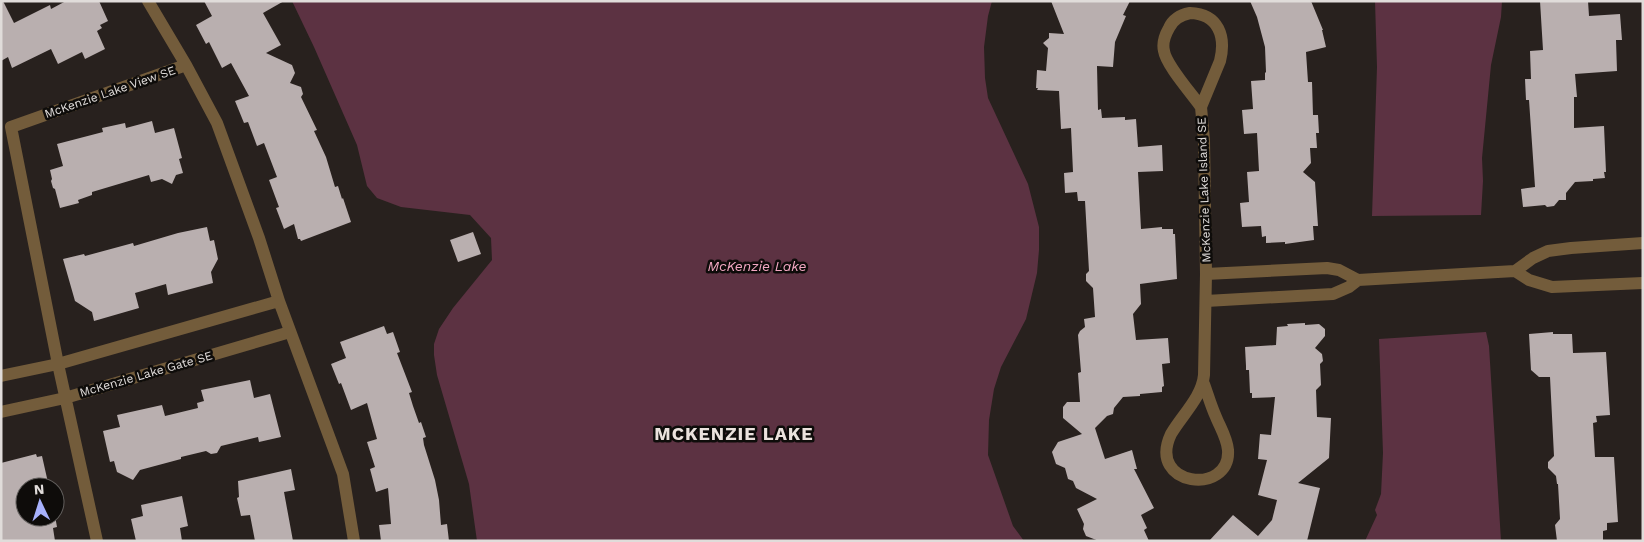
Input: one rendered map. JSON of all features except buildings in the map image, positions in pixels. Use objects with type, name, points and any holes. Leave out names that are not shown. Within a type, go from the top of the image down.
[{"type":"street","points":[[148,1],[186,65]]},
{"type":"street","name":"McKenzie Lake Island SE","points":[[1201,107],[1169,63],[1164,50],[1165,36],[1170,24],[1178,17],[1190,13],[1205,15],[1211,19],[1216,24],[1221,38],[1222,54],[1220,62],[1201,107],[1204,140],[1206,274],[1204,384],[1225,436],[1228,451],[1223,467],[1215,474],[1204,479],[1191,480],[1179,475],[1171,466],[1167,457],[1167,446],[1168,440],[1176,426],[1204,384]]},
{"type":"street","name":"McKenzie Lake View SE","points":[[98,541],[65,398],[12,127],[186,65],[217,123],[259,238],[290,332],[343,474],[354,541]]},
{"type":"street","name":"McKenzie Lake Island SE","points":[[1206,274],[1333,269],[1344,272],[1358,280],[1515,270],[1548,251],[1643,243]]},
{"type":"street","points":[[1515,270],[1535,283],[1552,287],[1643,283]]},
{"type":"street","name":"McKenzie Lake Island SE","points":[[1206,301],[1333,294],[1349,287],[1358,280]]},
{"type":"street","points":[[1,376],[58,364],[279,301]]},
{"type":"street","name":"McKenzie Lake Gate SE","points":[[1,412],[65,398],[290,332]]},
{"type":"water","name":"McKenzie Lake","points":[[292,1],[992,1],[984,47],[988,98],[1028,184],[1039,227],[1037,273],[1026,319],[1001,367],[994,389],[989,420],[988,455],[1013,526],[1024,541],[477,541],[469,484],[437,375],[434,344],[439,329],[453,308],[492,260],[491,238],[470,215],[401,207],[377,198],[367,186],[357,145]]},
{"type":"water","points":[[1375,1],[1502,1],[1501,17],[1491,65],[1482,158],[1481,215],[1372,216],[1377,67]]},
{"type":"water","points":[[1486,332],[1489,346],[1501,541],[1365,541],[1377,515],[1375,510],[1381,494],[1383,453],[1379,339]]},
{"type":"district","name":"MCKENZIE LAKE","points":[[734,433]]}]
